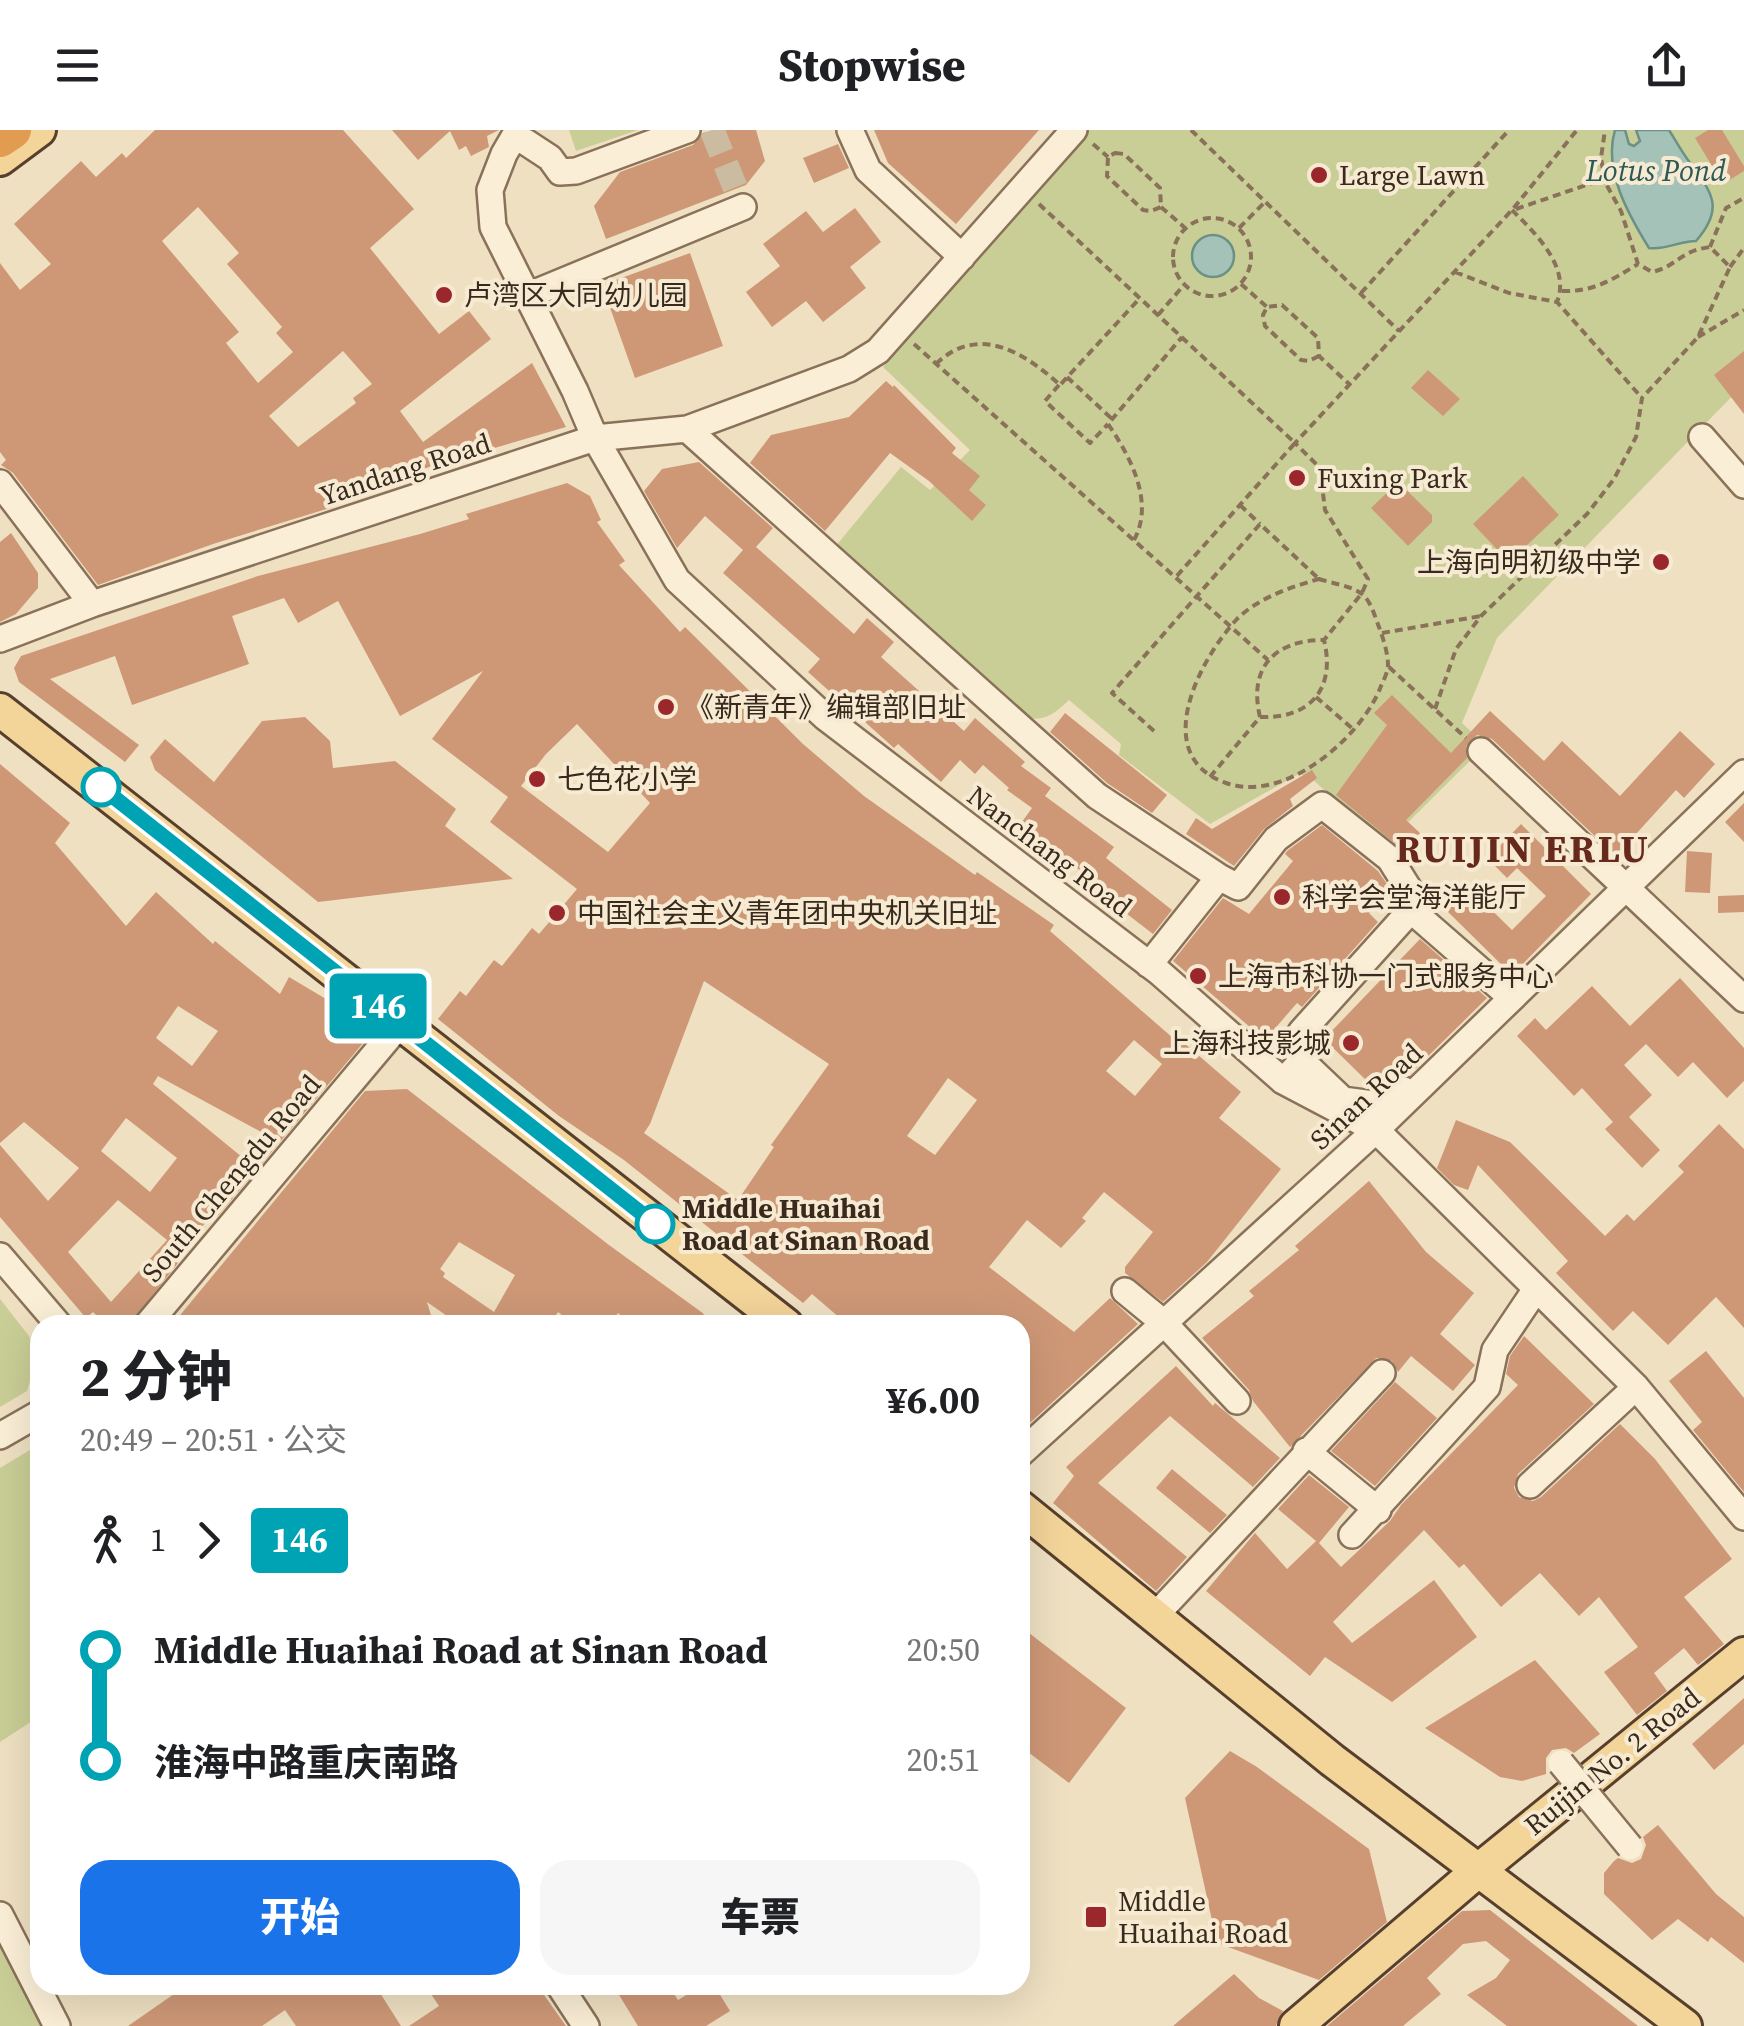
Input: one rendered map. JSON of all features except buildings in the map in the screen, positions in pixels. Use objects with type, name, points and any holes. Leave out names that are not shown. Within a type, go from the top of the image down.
[{"type":"highway","points":[[0,138],[12,130]]},
{"type":"main road","points":[[0,159],[39,130]]},
{"type":"main road","points":[[0,710],[773,1315]]},
{"type":"main road","points":[[1030,1515],[1332,1760],[1685,2026]]},
{"type":"main road","name":"Ruijin No. 2 Road","points":[[1296,2026],[1480,1869],[1744,1654]]},
{"type":"street","points":[[517,132],[550,158],[560,172],[576,171],[687,130]]},
{"type":"street","points":[[850,130],[868,170],[962,257]]},
{"type":"street","name":"Yandang Road","points":[[0,639],[92,604],[595,438],[687,429],[832,376],[878,351],[1074,130]]},
{"type":"street","name":"Nanchang Road","points":[[517,132],[490,190],[493,228],[595,438],[677,580],[832,723],[1149,964],[1283,1081],[1376,1130],[1636,1387],[1744,1517]]},
{"type":"street","points":[[527,296],[743,206]]},
{"type":"street","points":[[687,429],[1096,796],[1220,877],[1238,887],[1276,839],[1322,805],[1390,859],[1417,902],[1301,1032],[1296,1049],[1302,1061],[1342,1100],[1388,1106],[1508,994],[1411,910]]},
{"type":"street","points":[[1702,437],[1744,485]]},
{"type":"street","points":[[0,483],[92,604]]},
{"type":"street","points":[[1481,751],[1744,999]]},
{"type":"street","name":"Sinan Road","points":[[1030,1445],[1376,1130],[1508,994],[1628,887],[1744,773]]},
{"type":"street","points":[[1149,964],[1220,877]]},
{"type":"street","name":"South Chengdu Road","points":[[155,1315],[400,1024]]},
{"type":"street","points":[[1283,1081],[1302,1061]]},
{"type":"street","points":[[0,1256],[50,1315]]},
{"type":"street","points":[[1352,1535],[1487,1387],[1494,1350],[1536,1289]]},
{"type":"street","points":[[1125,1291],[1164,1323],[1237,1401]]},
{"type":"street","points":[[1154,1617],[1382,1373]]},
{"type":"street","points":[[1530,1486],[1636,1387]]},
{"type":"street","points":[[0,1436],[30,1419]]},
{"type":"street","points":[[1306,1451],[1378,1510]]},
{"type":"street","points":[[1561,1763],[1630,1847]]},
{"type":"street","points":[[0,1916],[30,1973]]},
{"type":"street","points":[[42,1995],[58,2026]]},
{"type":"street","points":[[566,1995],[586,2026]]},
{"type":"path","points":[[1190,130],[1399,331]]},
{"type":"path","points":[[1360,294],[1509,130]]},
{"type":"path","points":[[1176,578],[1295,443],[1512,210],[1577,130]]},
{"type":"path","points":[[1605,130],[1604,180],[1621,211],[1638,264],[1652,272],[1666,268],[1687,250],[1710,247]]},
{"type":"path","points":[[1161,207],[1150,212],[1144,210],[1108,176],[1108,158],[1124,154],[1160,188],[1161,207],[1184,228]]},
{"type":"path","points":[[1512,210],[1604,180]]},
{"type":"path","points":[[1022,188],[1320,468],[1325,510],[1368,580],[1324,640],[1328,672],[1316,697],[1295,712],[1260,717],[1210,778]]},
{"type":"path","points":[[1710,247],[1726,208],[1744,198]]},
{"type":"path","points":[[1240,228],[1264,202]]},
{"type":"path","points":[[1512,210],[1539,236],[1553,260],[1562,291],[1557,302]]},
{"type":"path","points":[[1206,217],[1218,217],[1240,228],[1247,238],[1251,262],[1241,284],[1220,296],[1206,296],[1184,285],[1172,263],[1177,238],[1184,228],[1206,217]]},
{"type":"path","points":[[1710,247],[1730,267]]},
{"type":"path","points":[[1698,337],[1730,267],[1744,248]]},
{"type":"path","points":[[1562,291],[1583,291],[1606,284],[1638,264]]},
{"type":"path","points":[[1454,272],[1509,293],[1557,302],[1642,398]]},
{"type":"path","points":[[1241,284],[1267,307],[1282,305],[1318,338],[1319,356],[1349,384]]},
{"type":"path","points":[[1158,315],[1184,285]]},
{"type":"path","points":[[1140,298],[1045,401],[1090,443],[1182,337]]},
{"type":"path","points":[[1267,307],[1263,315],[1265,326],[1301,360],[1319,356]]},
{"type":"path","points":[[1435,709],[1456,649],[1480,616],[1588,514],[1614,479],[1636,436],[1642,398],[1698,337],[1744,310]]},
{"type":"path","points":[[897,329],[1268,660]]},
{"type":"path","points":[[936,364],[950,354],[988,344],[1026,356],[1060,384]]},
{"type":"path","points":[[1066,377],[1110,421],[1125,448],[1140,487],[1142,515],[1134,540]]},
{"type":"path","points":[[1240,505],[1319,579],[1362,593],[1382,633],[1388,667],[1372,710],[1313,766],[1271,784],[1238,788],[1210,778],[1197,767],[1191,755],[1186,706],[1203,664],[1239,617],[1285,589],[1319,579]]},
{"type":"path","points":[[1154,730],[1112,693],[1260,524]]},
{"type":"path","points":[[1382,633],[1480,616]]},
{"type":"path","points":[[1260,717],[1256,686],[1268,660],[1295,642],[1324,640]]},
{"type":"path","points":[[1388,667],[1481,751]]},
{"type":"path","points":[[1316,697],[1354,730]]},
{"type":"green space","points":[[569,130],[638,130],[576,151]]},
{"type":"green space","name":"Fuxing Park","points":[[1088,130],[1744,130],[1744,384],[1497,638],[1462,723],[1486,745],[1384,846],[1308,775],[1297,775],[1210,824],[1119,755],[1121,744],[1069,700],[1042,718],[1008,715],[830,553],[901,467],[930,490],[970,450],[883,367]]},
{"type":"green space","points":[[0,1299],[29,1336],[30,1381],[27,1391],[0,1407]]},
{"type":"green space","points":[[30,1450],[30,1722],[0,1742],[0,1468]]},
{"type":"green space","points":[[0,1939],[44,2026],[0,2026]]},
{"type":"water","name":"Lotus Pond","points":[[1615,130],[1625,130],[1629,144],[1634,146],[1640,141],[1636,130],[1669,130],[1710,193],[1713,210],[1696,241],[1649,248],[1615,176]]},
{"type":"water","points":[[1213,235],[1228,241],[1234,256],[1228,271],[1213,277],[1198,271],[1192,256],[1198,241]]},
{"type":"tunnel","points":[[712,130],[743,207]]},
{"type":"bus line","name":"146","points":[[101,787],[655,1224]]},
{"type":"place","name":"Large Lawn","points":[[1319,175]]},
{"type":"place","name":"卢湾区大同幼儿园","points":[[444,295]]},
{"type":"place","name":"Fuxing Park","points":[[1297,478]]},
{"type":"place","name":"上海向明初级中学","points":[[1661,562]]},
{"type":"place","name":"《新青年》编辑部旧址","points":[[666,707]]},
{"type":"place","name":"七色花小学","points":[[537,779]]},
{"type":"place","name":"科学会堂海洋能厅","points":[[1282,897]]},
{"type":"place","name":"中国社会主义青年团中央机关旧址","points":[[557,913]]},
{"type":"place","name":"上海市科协一门式服务中心","points":[[1198,976]]},
{"type":"place","name":"上海科技影城","points":[[1351,1043]]},
{"type":"place","name":"Middle Huaihai Road at Sinan Road","points":[[655,1224]]},
{"type":"place","name":"Middle Huaihai Road","points":[[1096,1917]]},
{"type":"district","name":"RUIJIN ERLU","points":[[1523,849]]}]
